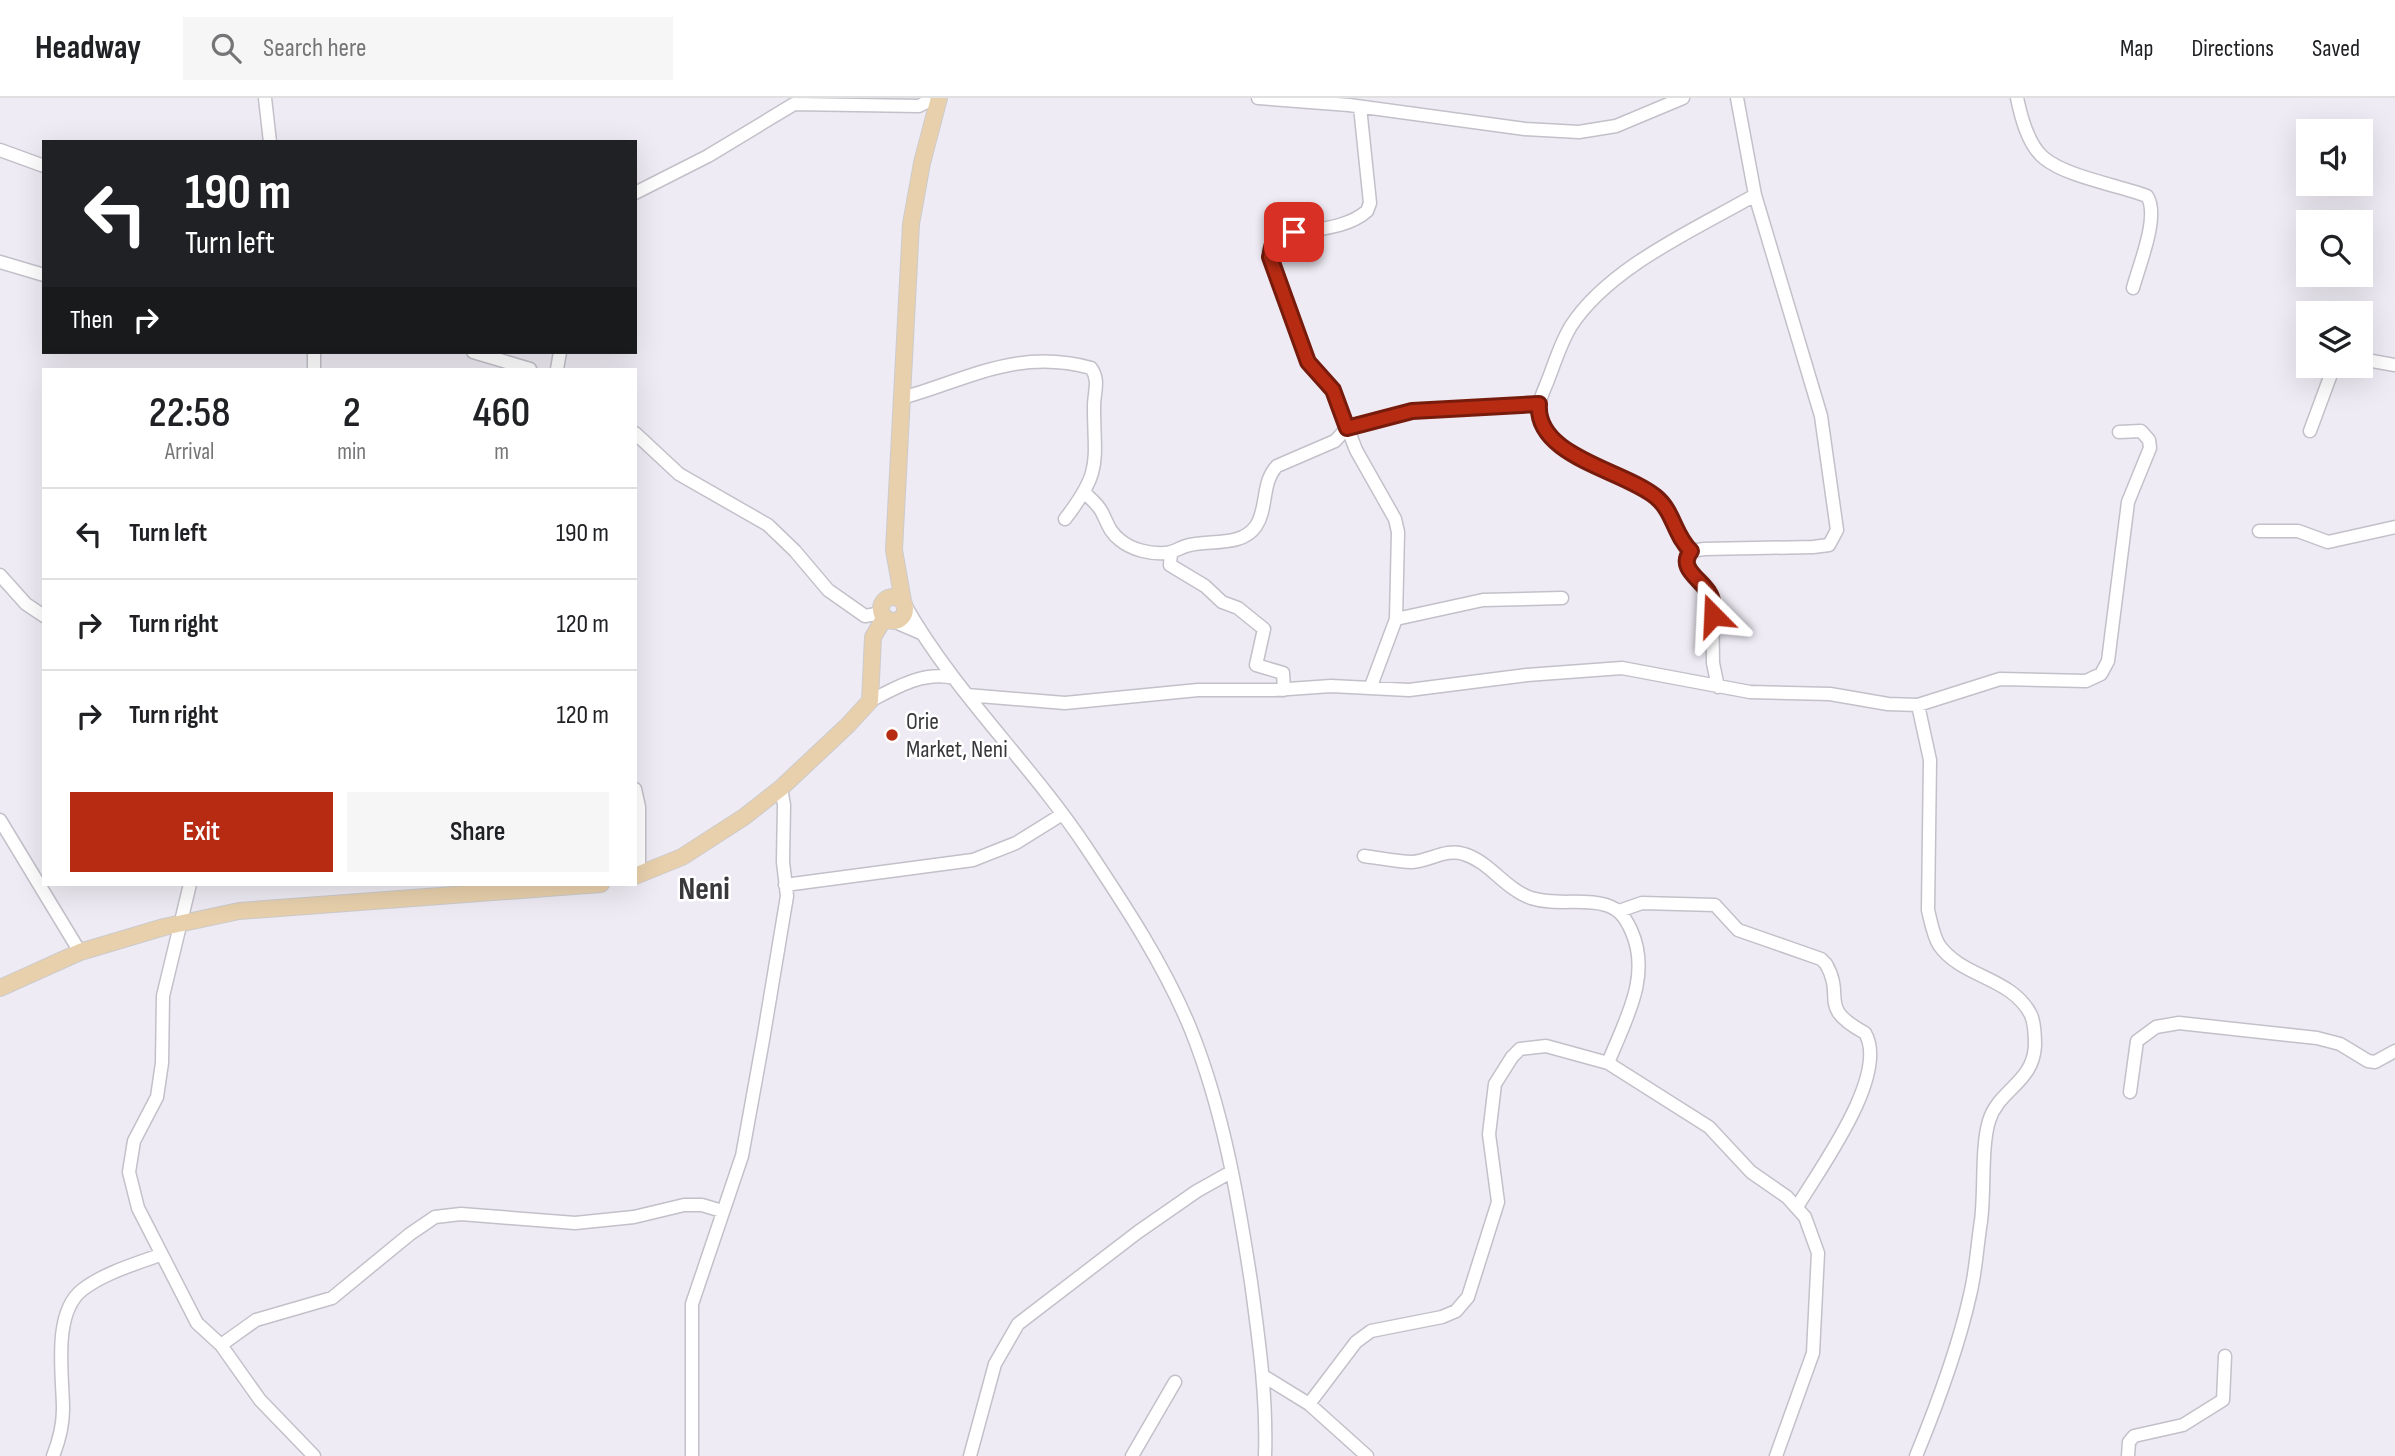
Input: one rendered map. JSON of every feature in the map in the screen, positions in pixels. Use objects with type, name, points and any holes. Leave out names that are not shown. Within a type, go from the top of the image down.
[{"type":"main road","points":[[637,875],[682,857],[713,839],[781,788],[870,701],[873,637],[886,613],[894,550],[911,224],[937,98]]},
{"type":"main road","points":[[886,613],[904,614],[894,550]]},
{"type":"main road","points":[[0,988],[80,952],[179,924],[239,911],[574,886]]},
{"type":"street","points":[[265,98],[270,140]]},
{"type":"street","points":[[637,192],[719,150],[794,104],[919,106],[937,98]]},
{"type":"street","points":[[1258,98],[1360,107],[1464,123],[1579,132],[1616,126],[1683,98]]},
{"type":"street","points":[[1691,551],[1829,545],[1837,530],[1821,416],[1755,195],[1737,98]]},
{"type":"street","points":[[2017,98],[2029,135],[2042,156],[2068,169],[2147,196],[2152,204],[2152,220],[2133,288]]},
{"type":"street","points":[[1360,107],[1370,203],[1367,211],[1343,225],[1294,232],[1274,239],[1269,250],[1308,362],[1333,390],[1347,428],[1395,519],[1398,532],[1396,619],[1371,686]]},
{"type":"street","points":[[0,150],[42,165]]},
{"type":"street","points":[[1691,551],[1680,538],[1666,506],[1653,494],[1605,471],[1551,437],[1541,426],[1539,404],[1571,326],[1605,288],[1654,253],[1755,195]]},
{"type":"street","points":[[0,262],[42,274]]},
{"type":"street","points":[[480,354],[527,368]]},
{"type":"street","points":[[2373,361],[2395,365]]},
{"type":"street","points":[[902,398],[1001,365],[1052,362],[1091,368],[1096,380],[1094,405],[1097,458],[1085,493],[1065,519]]},
{"type":"street","points":[[2310,431],[2330,378]]},
{"type":"street","points":[[1085,493],[1101,510],[1105,524],[1120,540],[1139,550],[1171,552],[1186,546],[1236,540],[1246,536],[1258,522],[1263,496],[1271,473],[1277,466],[1335,441],[1347,428],[1412,411],[1539,404]]},
{"type":"street","points":[[967,695],[1065,703],[1198,690],[1371,686],[1409,690],[1527,675],[1622,668],[1750,692],[1830,694],[1888,704],[1919,705],[2000,679],[2086,681],[2094,679],[2105,668],[2128,502],[2150,448],[2146,434],[2141,431],[2119,432]]},
{"type":"street","points":[[637,435],[679,474],[768,525],[838,600],[865,616],[886,613],[921,634]]},
{"type":"street","points":[[2259,531],[2298,531],[2328,542],[2395,527]]},
{"type":"street","points":[[1691,551],[1686,560],[1687,566],[1712,600],[1713,663],[1718,687]]},
{"type":"street","points":[[1171,552],[1170,565],[1177,572],[1205,586],[1211,595],[1238,608],[1264,629],[1256,665],[1283,673],[1284,690]]},
{"type":"street","points":[[0,575],[26,604],[42,615]]},
{"type":"street","points":[[1396,619],[1483,600],[1562,598]]},
{"type":"street","points":[[904,603],[921,634],[1084,845],[1149,950],[1191,1029],[1208,1076],[1231,1172],[1265,1377],[1265,1456]]},
{"type":"street","points":[[870,701],[904,683],[929,676],[954,678]]},
{"type":"street","points":[[1916,1456],[1933,1415],[1970,1295],[1986,1188],[1985,1143],[1989,1119],[2001,1101],[2030,1070],[2035,1035],[2031,1016],[2018,998],[2002,985],[1956,961],[1940,946],[1933,933],[1928,910],[1930,760],[1919,705]]},
{"type":"street","points":[[692,1456],[692,1304],[742,1156],[787,897],[785,805],[781,788]]},
{"type":"street","points":[[637,798],[637,875]]},
{"type":"street","points":[[785,885],[973,860],[1016,843],[1061,815]]},
{"type":"street","points":[[0,820],[80,952]]},
{"type":"street","points":[[1364,856],[1410,862],[1457,852],[1474,858],[1510,887],[1529,897],[1560,903],[1605,905],[1619,911],[1633,935],[1639,956],[1639,982],[1608,1063]]},
{"type":"street","points":[[189,886],[163,996],[162,1063],[157,1097],[134,1141],[130,1172],[138,1208],[197,1322],[221,1345],[260,1400],[314,1456]]},
{"type":"street","points":[[1619,911],[1642,903],[1715,905],[1738,930],[1821,959],[1826,964],[1837,1013],[1843,1021],[1865,1033],[1869,1051],[1861,1092],[1850,1119],[1797,1207]]},
{"type":"street","points":[[2130,1093],[2137,1041],[2156,1027],[2179,1023],[2318,1038],[2340,1044],[2368,1061],[2375,1062],[2395,1051]]},
{"type":"street","points":[[1309,1404],[1356,1342],[1371,1331],[1442,1317],[1456,1311],[1468,1297],[1498,1202],[1490,1155],[1490,1108],[1495,1084],[1520,1049],[1546,1046],[1608,1063],[1709,1127],[1751,1172],[1797,1207],[1805,1217],[1818,1252],[1813,1353],[1776,1456]]},
{"type":"street","points":[[970,1456],[995,1364],[1018,1324],[1138,1232],[1197,1191],[1231,1172]]},
{"type":"street","points":[[221,1345],[256,1320],[332,1298],[435,1217],[461,1214],[575,1223],[634,1217],[684,1205],[702,1205],[722,1211]]},
{"type":"street","points":[[53,1456],[63,1410],[59,1354],[73,1302],[79,1292],[95,1281],[160,1255]]},
{"type":"street","points":[[2128,1456],[2129,1442],[2134,1436],[2183,1425],[2223,1400],[2226,1389],[2225,1356]]},
{"type":"street","points":[[1265,1377],[1309,1404],[1367,1456]]},
{"type":"street","points":[[1132,1456],[1175,1382]]},
{"type":"place","name":"Orie Market, Neni","points":[[892,735]]},
{"type":"district","name":"Neni","points":[[704,889]]},
{"type":"route","points":[[1294,232],[1274,239],[1269,250],[1270,257],[1308,362],[1333,390],[1347,428],[1412,411],[1482,405],[1539,404],[1541,426],[1551,437],[1605,471],[1653,494],[1666,506],[1680,538],[1691,551],[1686,560],[1687,566],[1710,593],[1713,615]]}]
